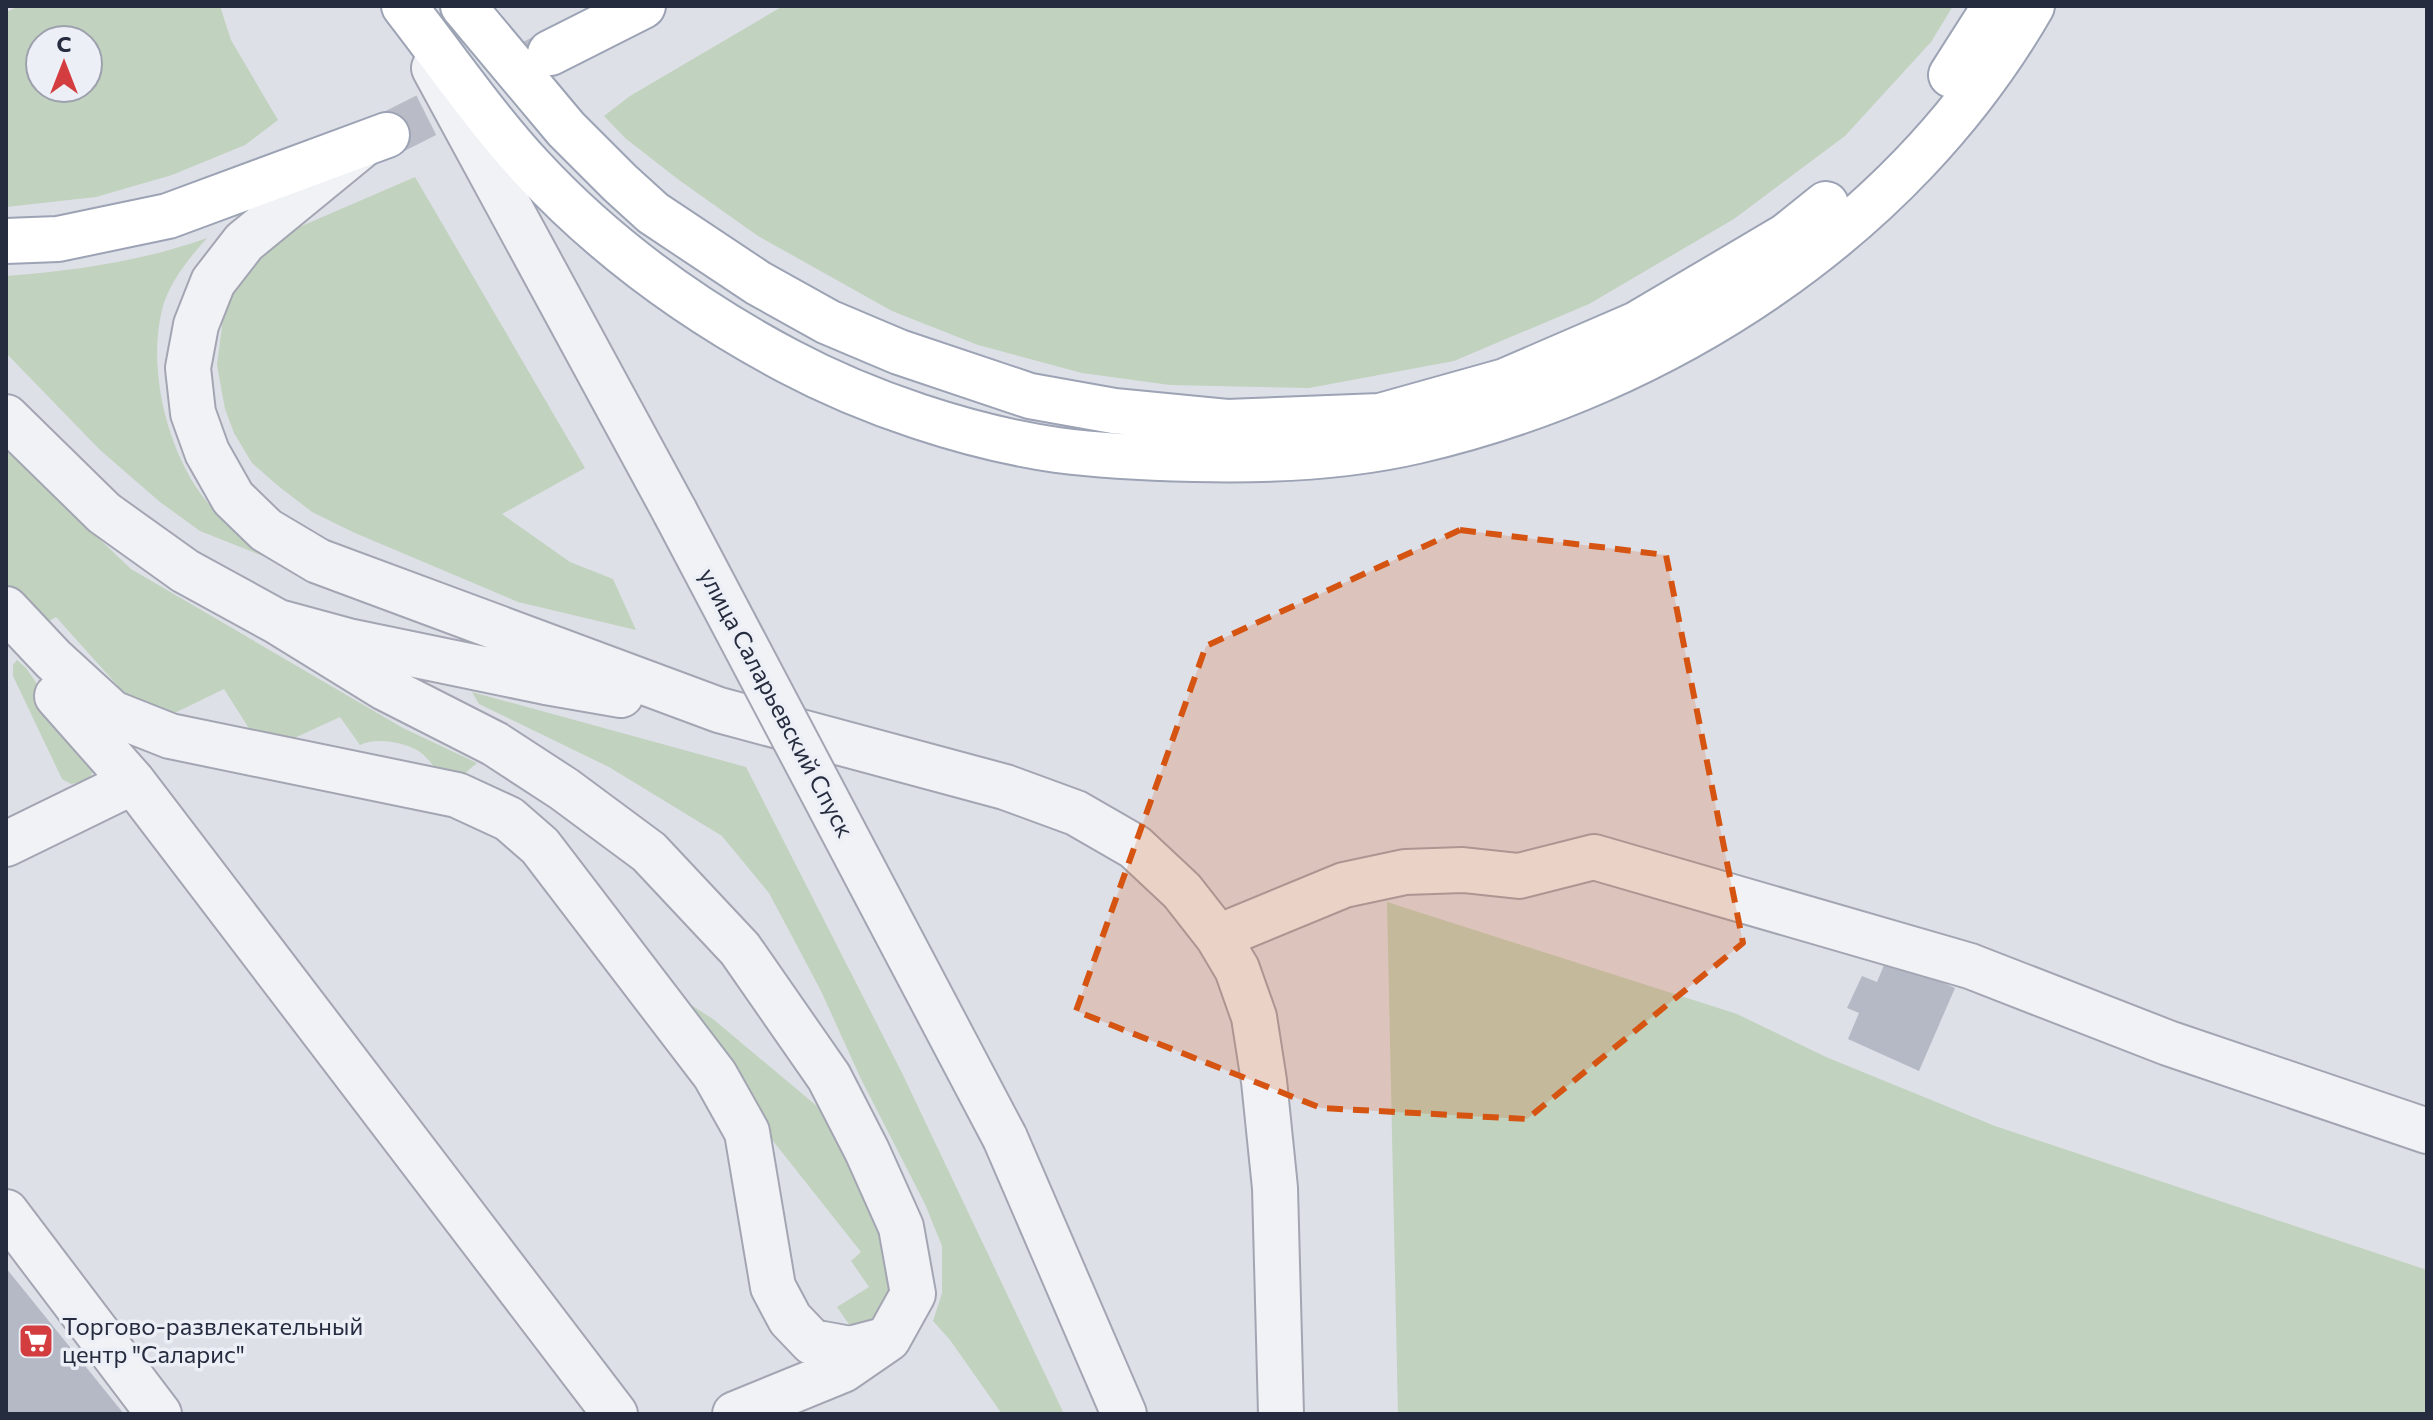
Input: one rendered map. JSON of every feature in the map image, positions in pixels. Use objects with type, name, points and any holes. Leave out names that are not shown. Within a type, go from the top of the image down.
[{"type":"main road","points":[[402,6],[513,147],[586,222],[656,277],[738,333],[788,361],[909,412],[1001,439],[1098,455],[1242,460],[1297,459],[1416,442],[1566,395],[1641,361],[1702,328],[1766,288],[1870,206],[1929,147],[1968,102],[2032,6]]},
{"type":"main road","points":[[463,6],[566,129],[642,203],[786,300],[856,335],[899,352],[1030,396],[1114,411],[1227,422],[1380,416],[1505,381],[1637,324],[1786,236],[1848,186],[1918,121],[1968,52],[1995,6]]},
{"type":"main road","points":[[550,53],[643,6]]},
{"type":"main road","points":[[6,241],[58,239],[168,216],[374,140]]},
{"type":"street","name":"улица Саларьевский Спуск","points":[[402,6],[675,512],[1005,1138],[1124,1414]]},
{"type":"street","points":[[374,140],[244,242],[213,282],[196,325],[188,368],[193,413],[207,452],[233,498],[266,530],[318,561],[719,710],[1005,787],[1076,813],[1135,847],[1182,891],[1218,937],[1237,969],[1254,1017],[1275,1188],[1281,1414]]},
{"type":"street","points":[[6,417],[104,513],[185,571],[278,622],[385,688],[495,744],[564,789],[649,852],[740,949],[829,1077],[867,1151],[901,1227],[913,1294],[888,1339],[843,1370],[735,1414]]},
{"type":"street","points":[[6,609],[53,659],[112,713],[170,736],[457,795],[509,819],[540,846],[715,1075],[728,1098],[747,1132],[773,1287],[790,1319],[812,1342],[850,1349],[888,1339]]},
{"type":"street","points":[[278,622],[348,641],[531,679],[719,710]]},
{"type":"street","points":[[6,646],[32,667],[133,782],[615,1414]]},
{"type":"street","points":[[6,844],[133,782]]},
{"type":"street","points":[[1218,937],[1344,885],[1405,872],[1463,870],[1519,876],[1594,857],[1970,966],[2168,1043],[2427,1131]]},
{"type":"street","points":[[6,1212],[159,1414]]},
{"type":"highlighted area","points":[[1460,530],[1666,555],[1743,943],[1527,1119],[1321,1108],[1076,1011],[1206,646]]},
{"type":"green space","points":[[20,6],[220,6],[231,40],[278,120],[245,145],[172,175],[96,197],[6,207],[6,12]]},
{"type":"green space","points":[[783,6],[1953,6],[1931,42],[1845,136],[1734,219],[1589,304],[1454,361],[1309,388],[1170,385],[1082,373],[978,345],[892,311],[758,236],[625,138],[604,116],[630,96]]},
{"type":"green space","points":[[415,177],[585,468],[502,514],[570,562],[613,579],[636,630],[518,602],[312,512],[252,463],[234,433],[225,409],[217,365],[224,310],[257,258],[297,228]]},
{"type":"green space","points":[[207,238],[174,281],[162,310],[157,359],[164,411],[181,460],[207,502],[233,527],[283,564],[200,531],[160,502],[100,450],[6,353],[6,276],[108,264]]},
{"type":"green space","points":[[6,446],[131,569],[403,728],[477,763],[449,787],[420,752],[390,742],[374,741],[360,745],[340,717],[264,752],[224,689],[152,724],[56,617],[34,630],[6,594]]},
{"type":"green space","points":[[17,660],[26,668],[91,761],[93,772],[87,781],[71,784],[62,779],[13,676],[13,665]]},
{"type":"green space","points":[[472,692],[746,767],[902,1073],[1064,1414],[1002,1414],[933,1321],[942,1293],[942,1246],[925,1204],[861,1079],[821,991],[769,893],[722,836],[609,767],[479,704]]},
{"type":"green space","points":[[1387,902],[1737,1014],[1826,1057],[1995,1126],[2427,1270],[2427,1414],[1398,1414]]},
{"type":"green space","points":[[655,992],[671,992],[713,1019],[824,1112],[887,1222],[897,1281],[880,1314],[855,1333],[837,1307],[869,1287],[851,1261],[861,1252]]},
{"type":"building","points":[[1887,958],[1955,988],[1919,1071],[1848,1039],[1859,1013],[1847,1008],[1862,976],[1877,982]]},
{"type":"building","name":"Торгово-развлекательный центр \"Саларис\"","points":[[6,1268],[124,1414],[6,1414]]},
{"type":"tunnel","points":[[387,135],[550,53]]},
{"type":"place","name":"Торгово-развлекательный центр \"Саларис\"","points":[[36,1341]]}]
